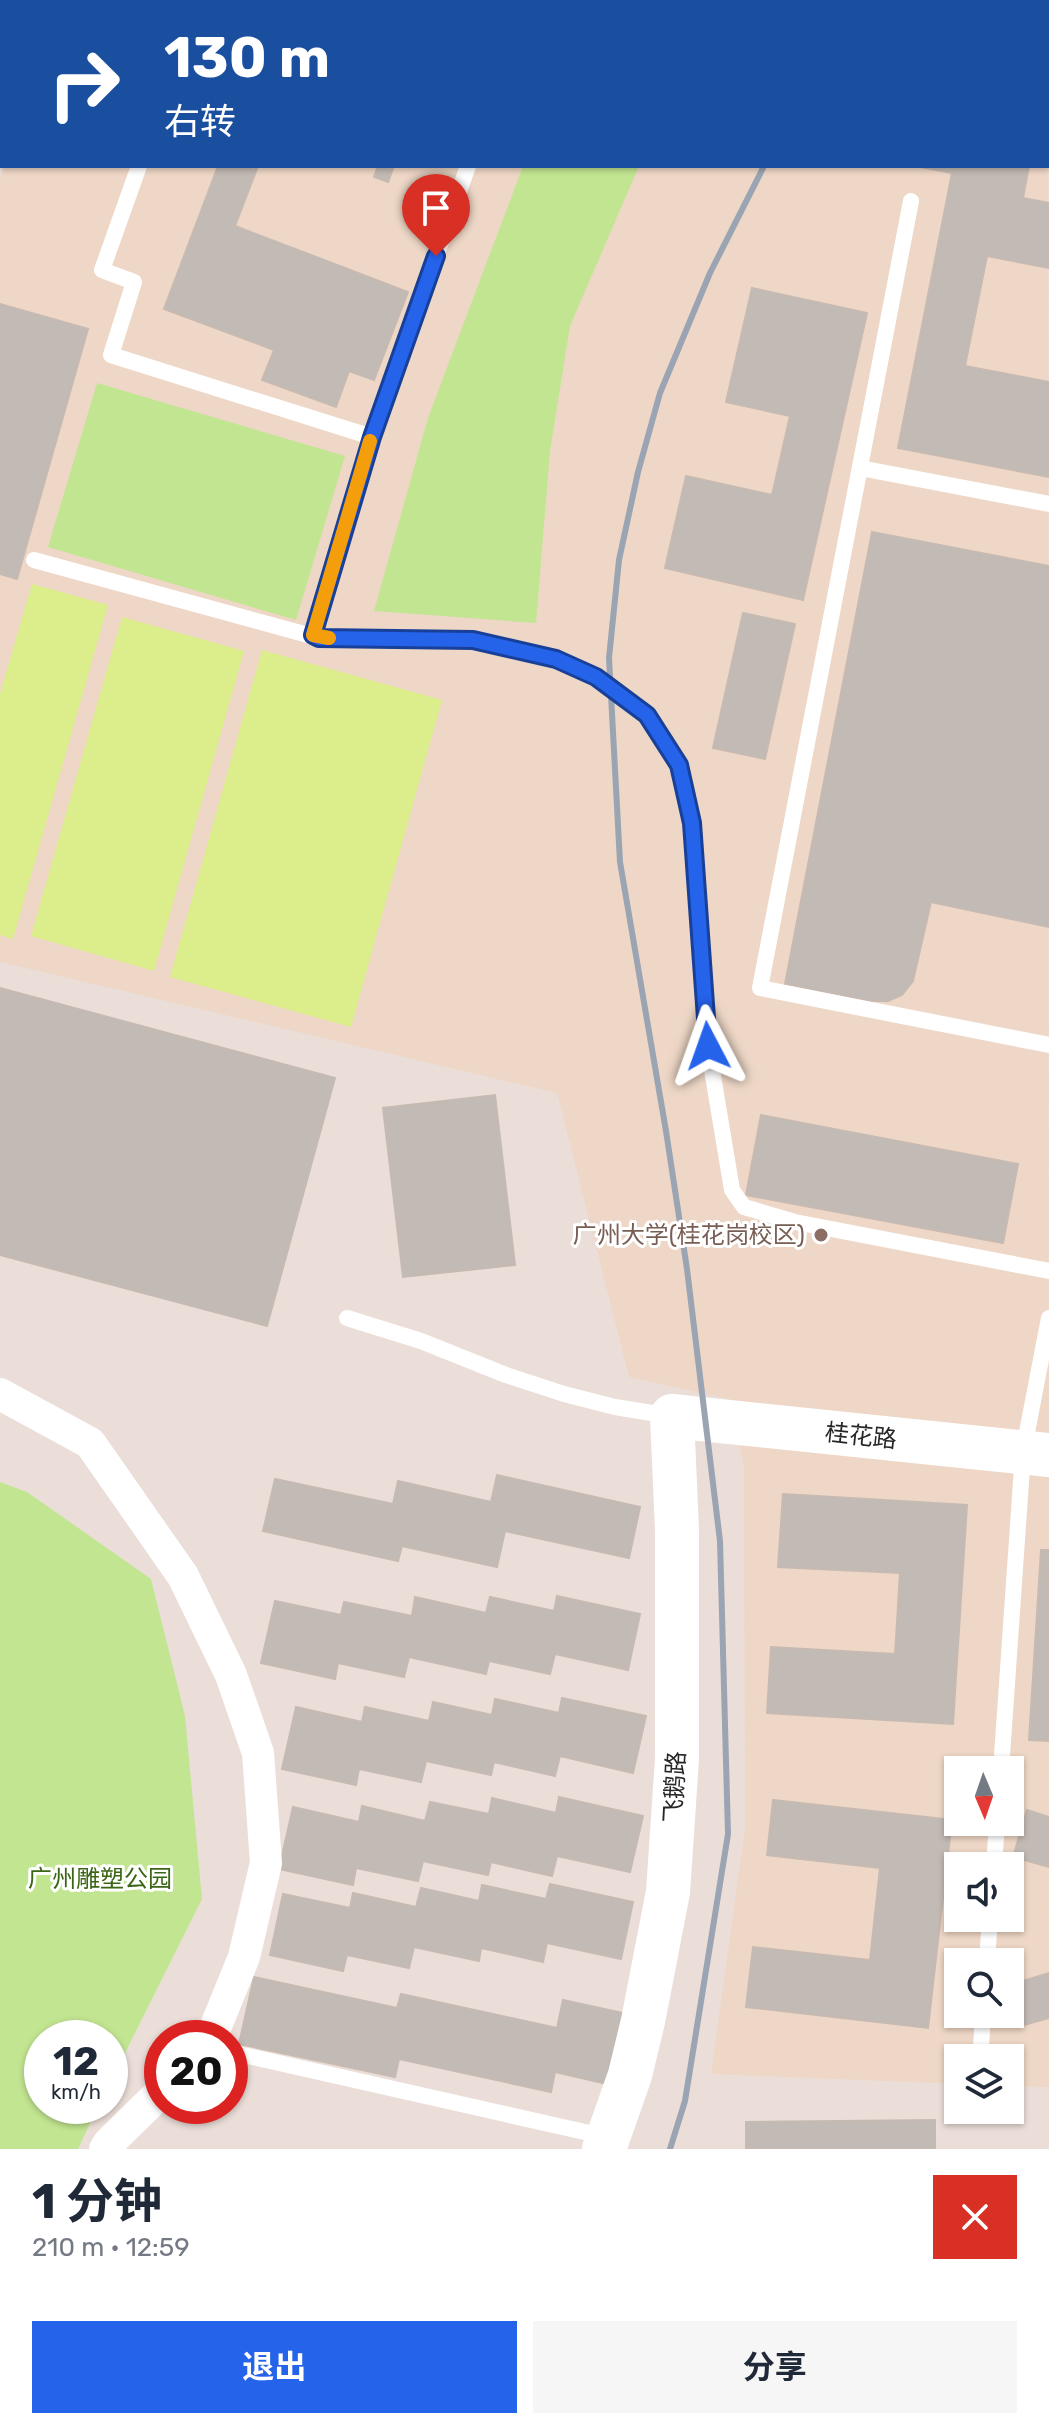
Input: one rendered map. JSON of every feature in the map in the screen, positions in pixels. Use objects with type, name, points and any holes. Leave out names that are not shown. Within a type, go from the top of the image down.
[{"type":"street","points":[[0,1394],[90,1443],[183,1576],[231,1675],[258,1753],[266,1863],[244,1957],[218,2020]]},
{"type":"street","name":"桂花路","points":[[672,1416],[1036,1454]]},
{"type":"street","name":"飞鹅路","points":[[606,2143],[630,2075],[668,1892],[677,1759],[677,1530],[672,1416]]},
{"type":"street","points":[[105,2149],[144,2109]]},
{"type":"lane","points":[[138,168],[102,270],[134,282],[111,355],[372,437]]},
{"type":"lane","points":[[313,635],[372,437],[467,168]]},
{"type":"lane","points":[[911,201],[760,988],[1049,1045]]},
{"type":"lane","points":[[860,468],[1049,504]]},
{"type":"lane","points":[[34,560],[319,638],[473,640],[556,659],[596,677],[647,715],[679,765],[692,823],[708,1046],[732,1190],[744,1207],[795,1222],[1049,1271]]},
{"type":"lane","points":[[347,1318],[421,1341],[564,1394],[615,1407],[672,1416]]},
{"type":"lane","points":[[1003,1756],[1049,1318]]},
{"type":"lane","points":[[248,2056],[606,2143]]},
{"type":"shaded area","name":"广州大学(桂花岗校区)","points":[[3,168],[1048,168],[1049,2087],[1024,2086],[1024,2044],[944,2044],[944,2083],[711,2074],[745,1828],[744,1466],[729,1399],[629,1377],[557,1093],[0,962],[0,179]]},
{"type":"green space","points":[[522,168],[638,168],[570,326],[550,451],[536,623],[374,611],[428,418]]},
{"type":"green space","points":[[97,383],[345,456],[296,620],[48,547]]},
{"type":"green space","points":[[32,584],[108,605],[13,939],[0,935],[0,694]]},
{"type":"green space","points":[[122,617],[244,651],[154,971],[31,936]]},
{"type":"green space","points":[[262,650],[442,700],[351,1027],[170,977]]},
{"type":"green space","name":"广州雕塑公园","points":[[0,1482],[27,1492],[151,1579],[185,1716],[202,1899],[128,2047],[128,2020],[24,2020],[24,2124],[90,2124],[78,2149],[0,2149]]},
{"type":"building","points":[[217,168],[257,168],[235,226],[408,292],[374,380],[349,371],[336,407],[262,380],[274,350],[164,309]]},
{"type":"building","points":[[377,168],[393,168],[388,182],[374,177]]},
{"type":"building","points":[[926,168],[1029,168],[1023,198],[1049,203],[1049,268],[987,256],[965,366],[1049,382],[1049,477],[898,448],[952,173]]},
{"type":"building","points":[[752,288],[867,313],[803,600],[665,568],[686,476],[772,495],[790,416],[726,402]]},
{"type":"building","points":[[0,304],[88,329],[17,579],[0,574]]},
{"type":"building","points":[[872,532],[1049,566],[1049,927],[931,902],[913,981],[902,995],[888,1001],[871,1001],[785,984]]},
{"type":"building","points":[[743,613],[795,624],[765,759],[713,748]]},
{"type":"building","points":[[0,988],[335,1078],[267,1326],[0,1255]]},
{"type":"building","points":[[495,1095],[515,1265],[403,1277],[383,1108]]},
{"type":"building","points":[[761,1115],[1018,1164],[1003,1243],[746,1195]]},
{"type":"building","points":[[497,1475],[640,1507],[629,1558],[505,1531],[497,1567],[402,1546],[398,1561],[263,1531],[275,1479],[393,1504],[398,1481],[491,1502]]},
{"type":"building","points":[[783,1494],[967,1505],[953,1724],[767,1713],[771,1647],[895,1654],[900,1573],[778,1567]]},
{"type":"building","points":[[1041,1550],[1049,1550],[1049,1741],[1029,1740]]},
{"type":"building","points":[[557,1596],[640,1614],[628,1670],[555,1654],[550,1674],[489,1661],[486,1674],[409,1657],[404,1677],[338,1663],[335,1679],[261,1663],[275,1601],[341,1615],[344,1602],[412,1616],[415,1597],[486,1613],[490,1597],[554,1611]]},
{"type":"building","points":[[562,1698],[646,1716],[633,1773],[560,1756],[555,1776],[494,1762],[491,1775],[426,1761],[421,1782],[359,1769],[356,1785],[282,1769],[296,1707],[362,1722],[365,1707],[429,1721],[433,1702],[492,1715],[495,1699],[559,1713]]},
{"type":"building","points":[[559,1797],[643,1816],[630,1872],[557,1856],[552,1876],[491,1862],[488,1875],[423,1861],[418,1881],[356,1868],[353,1885],[279,1869],[293,1807],[359,1822],[362,1806],[425,1821],[430,1802],[489,1814],[492,1798],[556,1813]]},
{"type":"building","points":[[773,1800],[944,1819],[944,1836],[950,1836],[948,1852],[944,1852],[944,1889],[928,2028],[746,2007],[753,1947],[870,1960],[880,1868],[767,1855]]},
{"type":"building","points":[[1027,1810],[1049,1817],[1049,1867],[1024,1860],[1024,1852],[1014,1852],[1019,1836],[1024,1836]]},
{"type":"building","points":[[550,1884],[633,1902],[621,1959],[547,1943],[543,1962],[481,1948],[479,1961],[414,1947],[409,1968],[347,1955],[343,1971],[270,1955],[283,1894],[350,1908],[353,1893],[416,1907],[421,1888],[479,1901],[482,1885],[546,1899]]},
{"type":"building","points":[[1049,1973],[1049,2018],[1024,2025],[1024,1981]]},
{"type":"building","points":[[254,1977],[397,2008],[401,1994],[557,2028],[563,2000],[623,2013],[607,2084],[555,2072],[551,2092],[399,2059],[395,2077],[248,2046],[248,2020],[244,2020]]},
{"type":"building","points":[[935,2120],[935,2149],[746,2149],[746,2122]]},
{"type":"railway","points":[[670,2149],[685,2101],[728,1834],[720,1541],[687,1269],[620,862],[609,658],[619,560],[638,472],[660,393],[710,273],[763,168]]},
{"type":"slow traffic","points":[[329,638],[313,635],[370,441]]},
{"type":"place","name":"广州大学(桂花岗校区)","points":[[821,1235]]},
{"type":"route","points":[[436,256],[372,437],[313,635],[319,638],[473,640],[556,659],[596,677],[647,715],[679,765],[692,823],[708,1046]]}]
